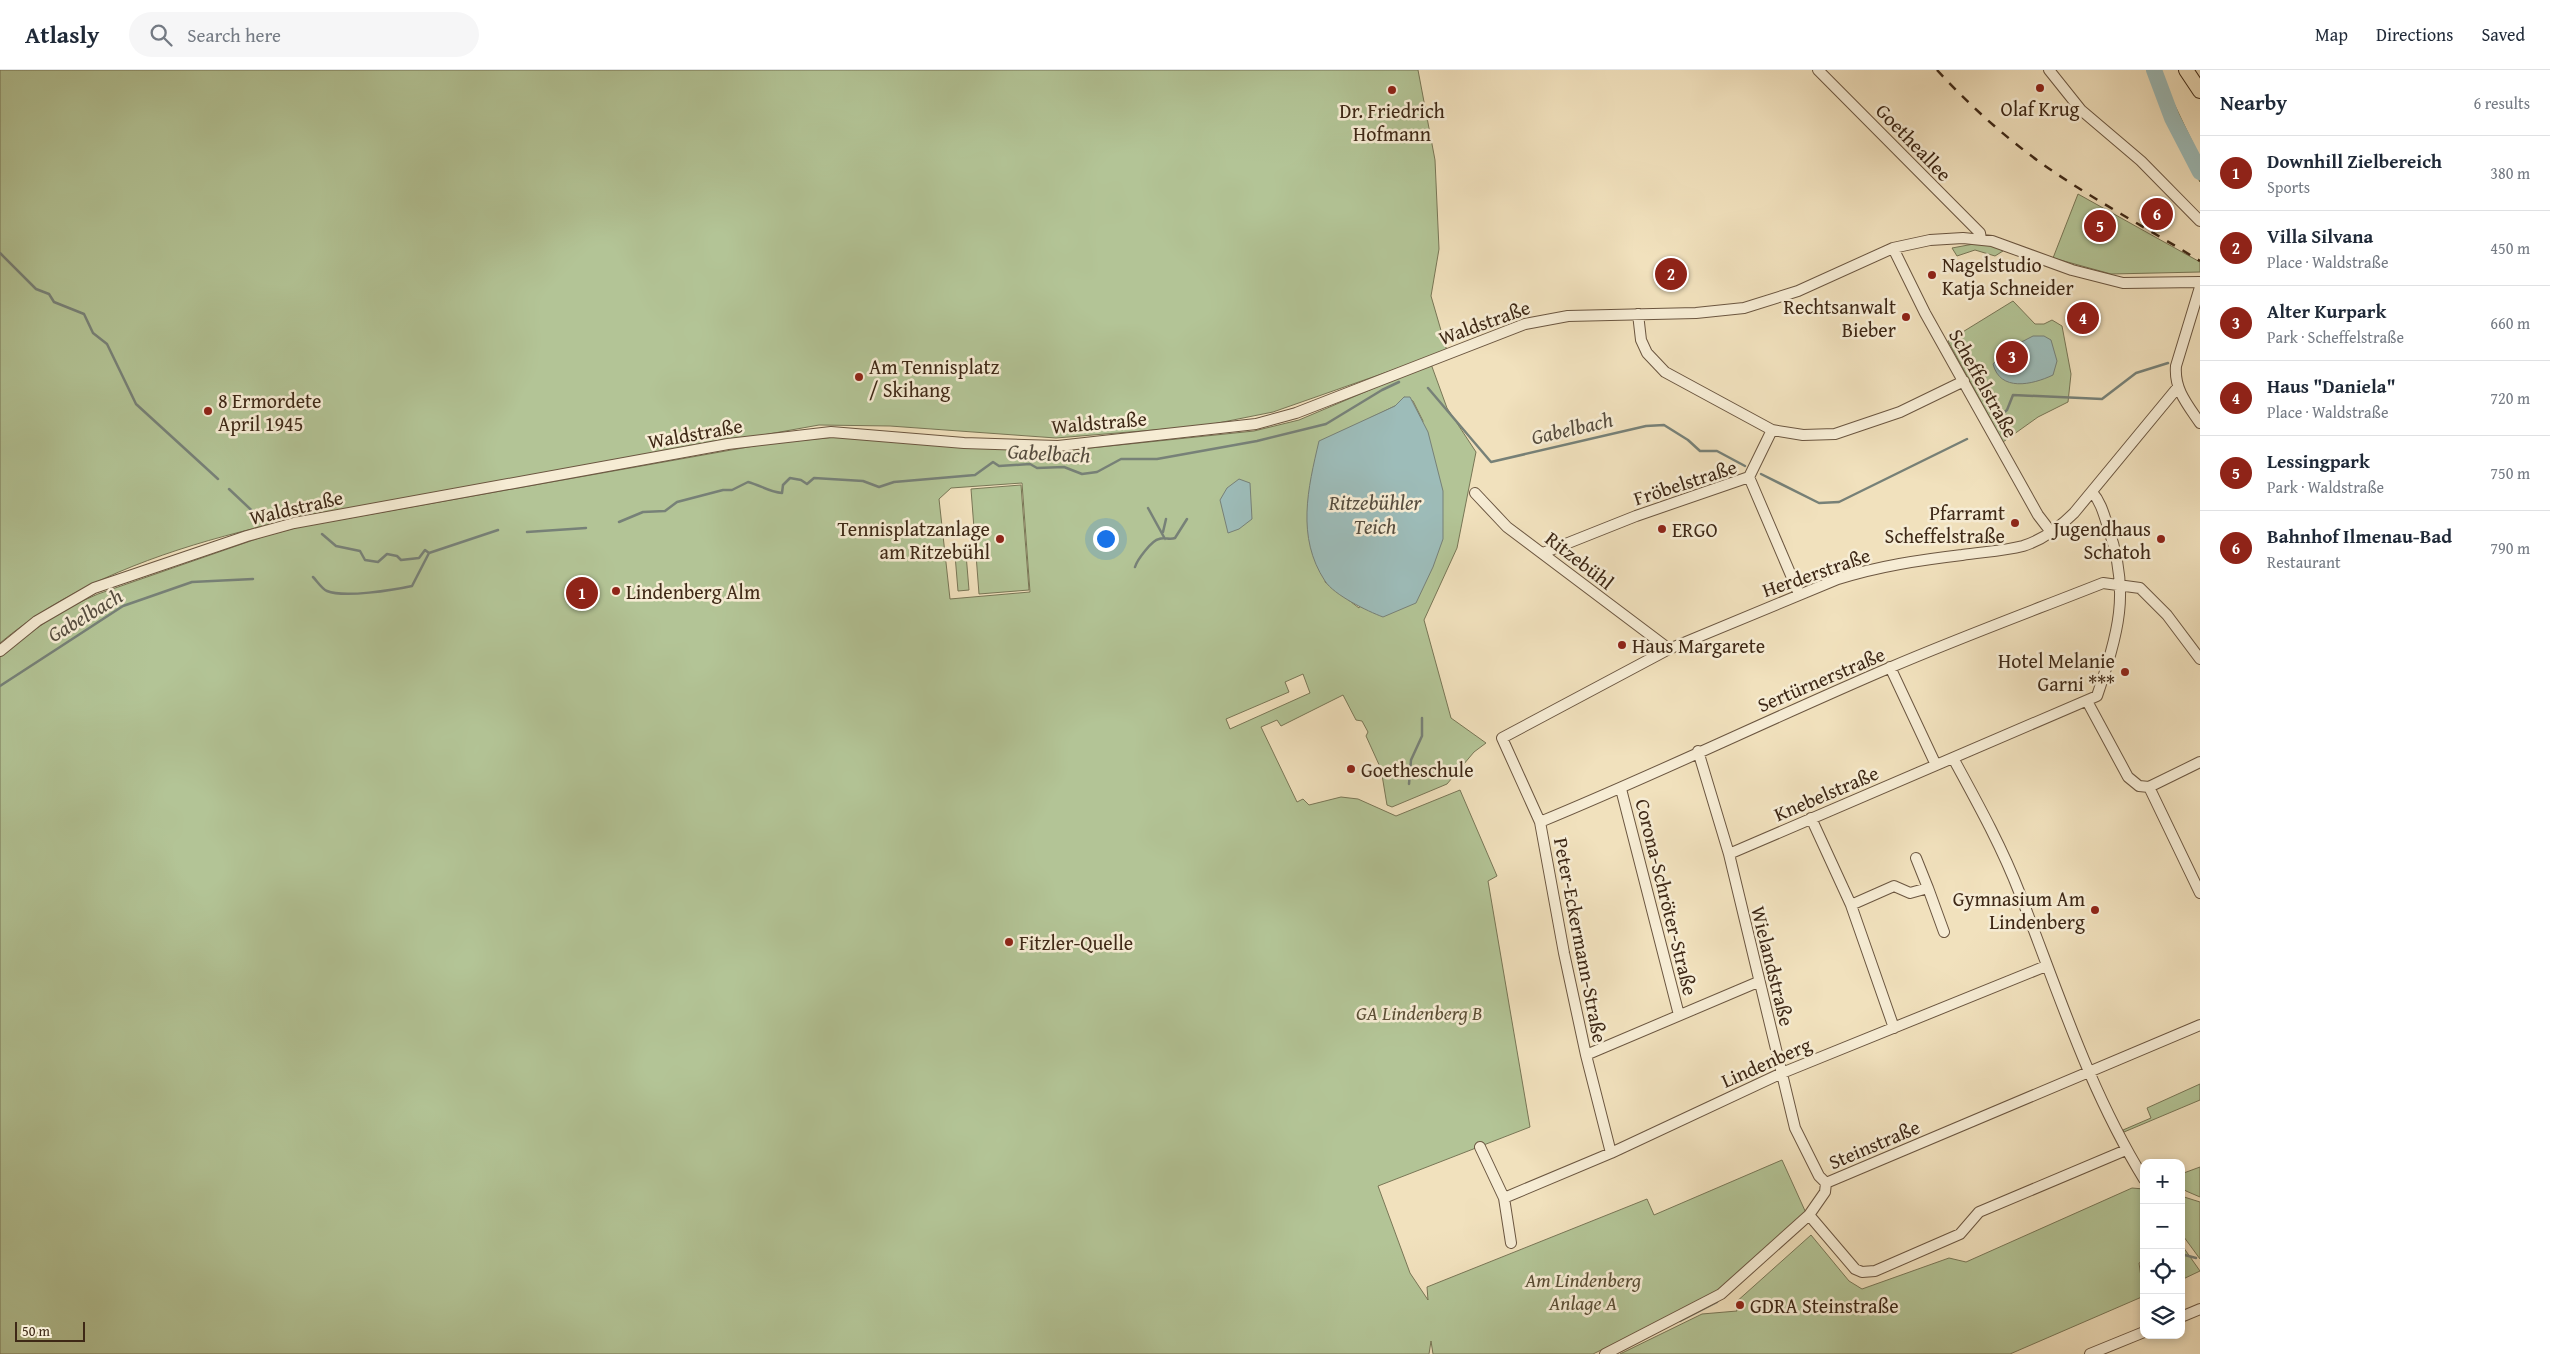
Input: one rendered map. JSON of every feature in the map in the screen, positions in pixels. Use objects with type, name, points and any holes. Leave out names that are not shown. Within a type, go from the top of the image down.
[{"type":"main road","points":[[2186,70],[2200,91]]},
{"type":"street","name":"Goetheallee","points":[[1818,70],[1980,233],[1981,239]]},
{"type":"street","points":[[2049,70],[2081,110],[2141,161],[2200,222]]},
{"type":"street","name":"Waldstraße","points":[[0,651],[37,621],[94,588],[247,536],[326,516],[612,467],[728,444],[796,434],[831,432],[964,442],[1058,446],[1256,424],[1296,413],[1525,324],[1568,316],[1696,313],[1766,302],[1798,292],[1893,248],[1935,239],[1981,239],[2109,281],[2142,284],[2200,282]]},
{"type":"street","name":"Scheffelstraße","points":[[1893,248],[1925,313],[2038,515],[2051,532]]},
{"type":"street","points":[[2200,287],[2176,366],[2178,387],[2200,423]]},
{"type":"street","points":[[1638,314],[1641,340],[1647,353],[1665,372],[1772,430],[1803,435],[1835,434],[1900,412],[1964,381]]},
{"type":"street","name":"Herderstraße","points":[[1502,738],[1669,649],[1799,594],[1866,570],[2023,546],[2051,532],[2063,523],[2092,492],[2178,387]]},
{"type":"street","points":[[1749,477],[1772,430]]},
{"type":"street","name":"Fröbelstraße","points":[[1543,553],[1636,516],[1749,477],[1799,594]]},
{"type":"street","points":[[2092,492],[2098,499],[2111,538],[2122,585],[2116,640],[2097,696],[2087,701],[2128,777],[2139,786],[2149,787],[2200,762]]},
{"type":"street","name":"Ritzebühl","points":[[1475,493],[1506,527],[1543,553],[1630,622],[1669,649]]},
{"type":"street","name":"Sertürnerstraße","points":[[1540,822],[1621,789],[1698,751],[1890,667],[2103,583],[2140,588],[2152,598],[2200,659]]},
{"type":"street","points":[[1890,667],[1936,764]]},
{"type":"street","name":"Knebelstraße","points":[[1729,854],[2087,701]]},
{"type":"street","name":"Peter-Eckermann-Straße","points":[[1502,738],[1540,822],[1564,953],[1586,1056],[1611,1153]]},
{"type":"street","name":"Wielandstraße","points":[[1698,751],[1729,854],[1758,982],[1795,1128],[1819,1176],[1826,1183]]},
{"type":"street","points":[[1953,758],[2003,853],[2088,1073],[2126,1150],[2140,1173]]},
{"type":"street","points":[[2149,787],[2200,893]]},
{"type":"street","name":"Corona-Schröter-Straße","points":[[1621,789],[1679,1015]]},
{"type":"street","points":[[1811,818],[1850,905],[1894,1028]]},
{"type":"street","points":[[1916,858],[1944,932]]},
{"type":"street","points":[[1850,905],[1894,886],[1910,893],[1928,888]]},
{"type":"street","name":"Lindenberg","points":[[1504,1198],[1611,1153],[1782,1073],[2046,966]]},
{"type":"street","name":"Corona-Schröter-Straße","points":[[1586,1056],[1758,982]]},
{"type":"street","name":"Steinstraße","points":[[1605,1354],[1721,1294],[1810,1215],[1825,1192],[1826,1183],[2200,1025]]},
{"type":"street","points":[[1480,1147],[1504,1198],[1511,1243]]},
{"type":"street","points":[[1810,1215],[1855,1269],[1862,1272],[1875,1270],[1960,1234],[1978,1212],[2126,1150]]},
{"type":"street","points":[[2185,1315],[2200,1309]]},
{"type":"street","points":[[2090,1354],[2140,1334]]},
{"type":"green space","points":[[0,70],[1418,70],[1435,160],[1439,249],[1431,296],[1447,351],[1273,412],[1203,426],[1056,438],[890,426],[819,425],[351,508],[224,536],[163,555],[104,579],[49,608],[0,643]]},
{"type":"green space","points":[[2148,70],[2158,70],[2200,158],[2200,182],[2173,134]]},
{"type":"green space","points":[[2078,194],[2200,262],[2200,272],[2111,274],[2053,258]]},
{"type":"green space","points":[[1979,243],[1993,244],[2003,251],[1995,256],[1975,250],[1957,256],[1952,248]]},
{"type":"green space","points":[[2013,301],[2035,324],[2044,324],[2052,320],[2062,326],[2071,374],[2068,402],[2038,417],[2003,442],[1948,341]]},
{"type":"green space","points":[[1431,364],[1447,408],[1476,452],[1457,548],[1424,620],[1451,718],[1486,743],[1474,752],[1447,784],[1392,807],[1387,805],[1381,769],[1366,736],[1368,732],[1362,721],[1356,720],[1343,695],[1281,726],[1277,720],[1261,727],[1297,802],[1303,799],[1309,805],[1341,797],[1358,799],[1396,816],[1460,790],[1497,876],[1488,881],[1530,1127],[1378,1186],[1410,1273],[1428,1300],[1427,1287],[1647,1199],[1654,1215],[1782,1160],[1806,1213],[1713,1295],[1593,1354],[1433,1354],[1431,1341],[1429,1354],[0,1354],[0,657],[23,638],[59,614],[98,594],[265,536],[299,527],[765,444],[836,437],[1021,448],[1081,449],[1254,431],[1299,420]],"holes":[[[1404,397],[1413,401],[1423,421],[1359,608],[1325,582],[1370,418],[1395,406]],[[1022,483],[1030,592],[950,599],[939,499],[951,488]],[[1303,674],[1310,693],[1230,729],[1226,719],[1289,692],[1285,682]]]},
{"type":"green space","name":"Tennisplatzanlage am Ritzebühl","points":[[1021,485],[1029,590],[979,594],[971,489]]},
{"type":"green space","points":[[966,554],[969,590],[958,591],[955,555]]},
{"type":"green space","points":[[2200,1084],[2200,1100],[2124,1132],[2123,1130],[2151,1118],[2147,1108]]},
{"type":"green space","points":[[2200,1167],[2200,1197],[2185,1190],[2185,1173]]},
{"type":"green space","points":[[2132,1188],[2140,1189],[2140,1298],[2010,1354],[1620,1354],[1702,1314],[1737,1311],[1735,1303],[1811,1235],[1849,1281],[1862,1289],[1949,1258],[1966,1262]]},
{"type":"green space","points":[[2185,1197],[2200,1202],[2200,1259],[2185,1238]]},
{"type":"green space","points":[[2185,1250],[2200,1271],[2185,1278]]},
{"type":"water","points":[[2033,336],[2044,336],[2051,340],[2057,361],[2053,375],[2045,379],[2018,384],[2002,379],[1993,364],[2006,350]]},
{"type":"water","name":"Ritzebühler Teich","points":[[1404,397],[1410,397],[1428,432],[1443,491],[1443,539],[1433,567],[1416,603],[1383,617],[1343,597],[1325,581],[1310,547],[1307,530],[1308,494],[1319,441],[1395,406]]},
{"type":"water","points":[[1239,479],[1250,483],[1252,519],[1239,529],[1228,533],[1220,500],[1227,488]]},
{"type":"waterway","points":[[2154,70],[2172,118],[2200,172]]},
{"type":"waterway","points":[[0,253],[36,289],[49,294],[54,302],[84,314],[93,333],[107,344],[136,404],[218,479]]},
{"type":"waterway","name":"Gabelbach","points":[[1995,420],[2007,410],[2013,395],[2102,399],[2136,373],[2168,363]]},
{"type":"waterway","name":"Gabelbach","points":[[619,522],[643,512],[665,511],[677,502],[723,490],[732,490],[748,482],[782,493],[783,485],[790,478],[801,480],[807,484],[814,478],[863,481],[879,487],[894,482],[975,475],[993,462],[999,466],[1030,464],[1037,468],[1064,467],[1082,474],[1097,472],[1121,459],[1157,459],[1257,441],[1326,424],[1382,390],[1399,382]]},
{"type":"waterway","name":"Gabelbach","points":[[1428,388],[1491,462],[1646,426],[1664,425],[1688,440],[1700,451],[1717,451],[1745,466]]},
{"type":"waterway","name":"Gabelbach","points":[[1761,474],[1819,503],[1839,502],[1967,439]]},
{"type":"waterway","points":[[229,489],[264,522]]},
{"type":"waterway","points":[[1148,508],[1165,539]]},
{"type":"waterway","points":[[1163,532],[1166,519]]},
{"type":"waterway","points":[[1135,567],[1149,546],[1161,538],[1175,538],[1187,519]]},
{"type":"waterway","name":"Gabelbach","points":[[527,532],[586,528]]},
{"type":"waterway","name":"Gabelbach","points":[[313,577],[325,590],[345,594],[369,593],[412,586],[429,553],[498,530]]},
{"type":"waterway","points":[[322,534],[336,546],[360,551],[365,560],[378,562],[387,554],[397,556],[401,560],[419,558],[425,550],[429,553]]},
{"type":"waterway","name":"Gabelbach","points":[[0,686],[123,606],[192,582],[253,579]]},
{"type":"waterway","points":[[1409,784],[1411,760],[1422,736],[1422,718]]},
{"type":"waterway","points":[[2185,1255],[2196,1258]]},
{"type":"waterway","points":[[1680,1321],[1717,1302]]},
{"type":"railway","points":[[1937,70],[1992,124],[2038,161],[2090,195],[2200,261]]},
{"type":"place","name":"Olaf Krug","points":[[2040,88]]},
{"type":"place","name":"Dr. Friedrich Hofmann","points":[[1392,90]]},
{"type":"place","name":"Bahnhof Ilmenau-Bad","points":[[2157,214]]},
{"type":"place","name":"Lessingpark","points":[[2100,226]]},
{"type":"place","name":"Villa Silvana","points":[[1671,274]]},
{"type":"place","name":"Nagelstudio Katja Schneider","points":[[1932,275]]},
{"type":"place","name":"Rechtsanwalt Bieber","points":[[1906,317]]},
{"type":"place","name":"Haus \"Daniela\"","points":[[2083,318]]},
{"type":"place","name":"Alter Kurpark","points":[[2012,357]]},
{"type":"place","name":"Am Tennisplatz / Skihang","points":[[859,377]]},
{"type":"place","name":"8 Ermordete April 1945","points":[[208,411]]},
{"type":"place","name":"Pfarramt Scheffelstraße","points":[[2015,523]]},
{"type":"place","name":"ERGO","points":[[1662,529]]},
{"type":"place","name":"Tennisplatzanlage am Ritzebühl","points":[[1000,539]]},
{"type":"place","name":"Jugendhaus Schatoh","points":[[2161,539]]},
{"type":"place","name":"Lindenberg Alm","points":[[616,591]]},
{"type":"place","name":"Downhill Zielbereich","points":[[582,593]]},
{"type":"place","name":"Haus Margarete","points":[[1622,645]]},
{"type":"place","name":"Hotel Melanie Garni ***","points":[[2125,672]]},
{"type":"place","name":"Goetheschule","points":[[1351,769]]},
{"type":"place","name":"Gymnasium Am Lindenberg","points":[[2095,910]]},
{"type":"place","name":"Fitzler-Quelle","points":[[1009,942]]},
{"type":"place","name":"GDRA Steinstraße","points":[[1740,1305]]},
{"type":"park label","name":"GA Lindenberg B","points":[[1419,1012]]},
{"type":"park label","name":"Am Lindenberg Anlage A","points":[[1583,1290]]}]
